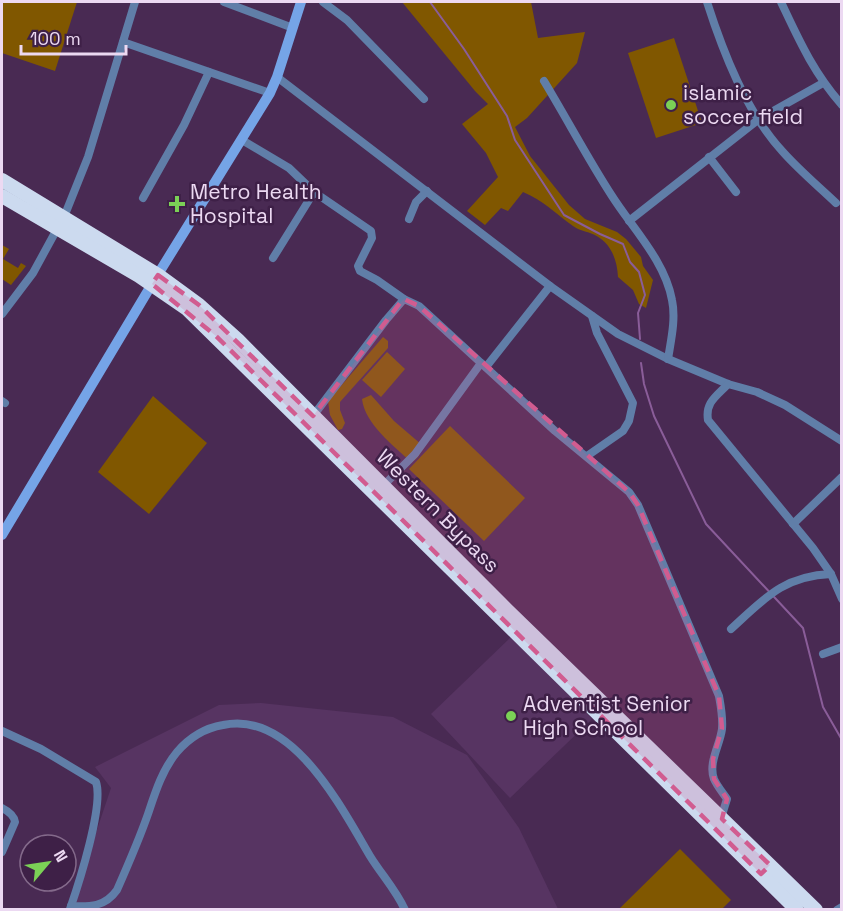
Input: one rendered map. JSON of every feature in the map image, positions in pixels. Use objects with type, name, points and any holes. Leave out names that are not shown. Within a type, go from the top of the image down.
[{"type":"highway","name":"Western Bypass","points":[[2,180],[60,223]]},
{"type":"highway","name":"Western Bypass","points":[[2,196],[60,223],[155,279],[182,291],[215,319],[721,818],[797,909]]},
{"type":"highway","name":"Western Bypass","points":[[155,279],[765,869],[816,909]]},
{"type":"main road","points":[[2,535],[155,279],[270,93],[301,2]]},
{"type":"street","points":[[2,315],[33,273],[60,223],[88,157],[135,2]]},
{"type":"street","points":[[224,2],[293,28]]},
{"type":"street","points":[[323,2],[347,20],[423,99]]},
{"type":"street","points":[[707,2],[737,82],[759,119],[782,151],[836,203]]},
{"type":"street","points":[[781,2],[823,83],[842,105]]},
{"type":"street","points":[[123,42],[270,93]]},
{"type":"street","points":[[143,198],[184,125],[209,72]]},
{"type":"street","points":[[277,77],[550,286],[618,334],[668,359],[728,384],[757,392],[784,405],[842,441]]},
{"type":"street","points":[[544,81],[612,197],[659,265],[667,281],[674,319],[668,359]]},
{"type":"street","points":[[629,221],[759,119],[823,83]]},
{"type":"street","points":[[242,140],[289,168],[314,192],[370,231],[372,238],[358,266],[360,271],[419,306],[555,431],[629,492],[638,506],[719,696],[722,728],[713,759],[714,778],[727,799],[721,818]]},
{"type":"street","points":[[709,157],[736,192]]},
{"type":"street","points":[[409,219],[416,202],[427,190]]},
{"type":"street","points":[[273,258],[314,192]]},
{"type":"street","points":[[383,486],[415,454],[484,365],[550,286]]},
{"type":"street","points":[[313,416],[404,299]]},
{"type":"street","points":[[587,456],[623,431],[629,421],[633,403],[597,333],[592,316]]},
{"type":"street","points":[[728,384],[709,404],[706,411],[708,420],[813,548],[831,574],[842,599]]},
{"type":"street","points":[[793,524],[842,477]]},
{"type":"street","points":[[731,629],[775,589],[809,576],[831,574]]},
{"type":"street","points":[[823,654],[842,647]]},
{"type":"street","points":[[2,731],[41,749],[96,782],[99,789],[97,808],[70,908],[101,905],[110,900],[117,890],[169,763],[178,750],[195,736],[210,727],[232,723],[252,724],[273,733],[296,750],[322,779],[405,909]]},
{"type":"street","points":[[2,808],[15,818],[15,822],[2,852]]},
{"type":"street","points":[[837,909],[842,907]]},
{"type":"highlighted area","points":[[158,275],[199,305],[313,416],[400,303],[404,299],[419,306],[629,492],[638,505],[719,696],[722,728],[713,759],[714,779],[727,799],[722,819],[770,865],[761,874],[216,336],[152,284]]},
{"type":"shaded area","points":[[2,2],[77,2],[55,71],[2,53]]},
{"type":"shaded area","points":[[402,2],[531,2],[538,38],[585,32],[577,63],[527,118],[515,127],[530,156],[569,205],[585,219],[617,232],[641,257],[643,266],[653,280],[646,308],[639,304],[633,290],[618,277],[614,257],[603,240],[575,227],[543,203],[523,192],[508,211],[501,208],[485,225],[467,211],[498,177],[486,153],[462,124],[488,104]]},
{"type":"shaded area","name":"islamic soccer field","points":[[674,38],[702,123],[656,138],[628,53]]},
{"type":"shaded area","points":[[2,245],[9,249],[3,259],[18,268],[21,263],[26,266],[11,285],[2,279]]},
{"type":"shaded area","points":[[383,337],[388,341],[388,348],[340,402],[340,410],[345,423],[342,429],[338,430],[330,415],[328,401]]},
{"type":"shaded area","points":[[387,352],[405,369],[381,397],[362,380]]},
{"type":"shaded area","points":[[371,395],[394,421],[422,445],[414,461],[411,462],[388,441],[368,417],[362,399]]},
{"type":"shaded area","points":[[153,396],[207,443],[149,514],[98,472]]},
{"type":"shaded area","points":[[450,426],[525,498],[484,541],[409,469]]},
{"type":"shaded area","name":"Adventist Senior High School","points":[[512,636],[592,719],[510,798],[431,714]]},
{"type":"shaded area","points":[[261,703],[393,717],[467,755],[519,828],[558,909],[70,910],[76,893],[78,893],[78,886],[111,788],[95,767],[219,705]]},
{"type":"shaded area","points":[[680,849],[731,900],[722,909],[619,909]]},
{"type":"waterway","points":[[430,2],[464,49],[507,116],[515,140],[564,215],[623,244],[630,262],[639,272],[645,295],[638,313],[640,339]]},
{"type":"waterway","points":[[641,363],[644,384],[654,416],[706,524],[803,628],[823,707],[842,740]]},
{"type":"place","name":"islamic soccer field","points":[[671,105]]},
{"type":"place","name":"Metro Health Hospital","points":[[177,204]]},
{"type":"place","name":"Adventist Senior High School","points":[[511,716]]}]
